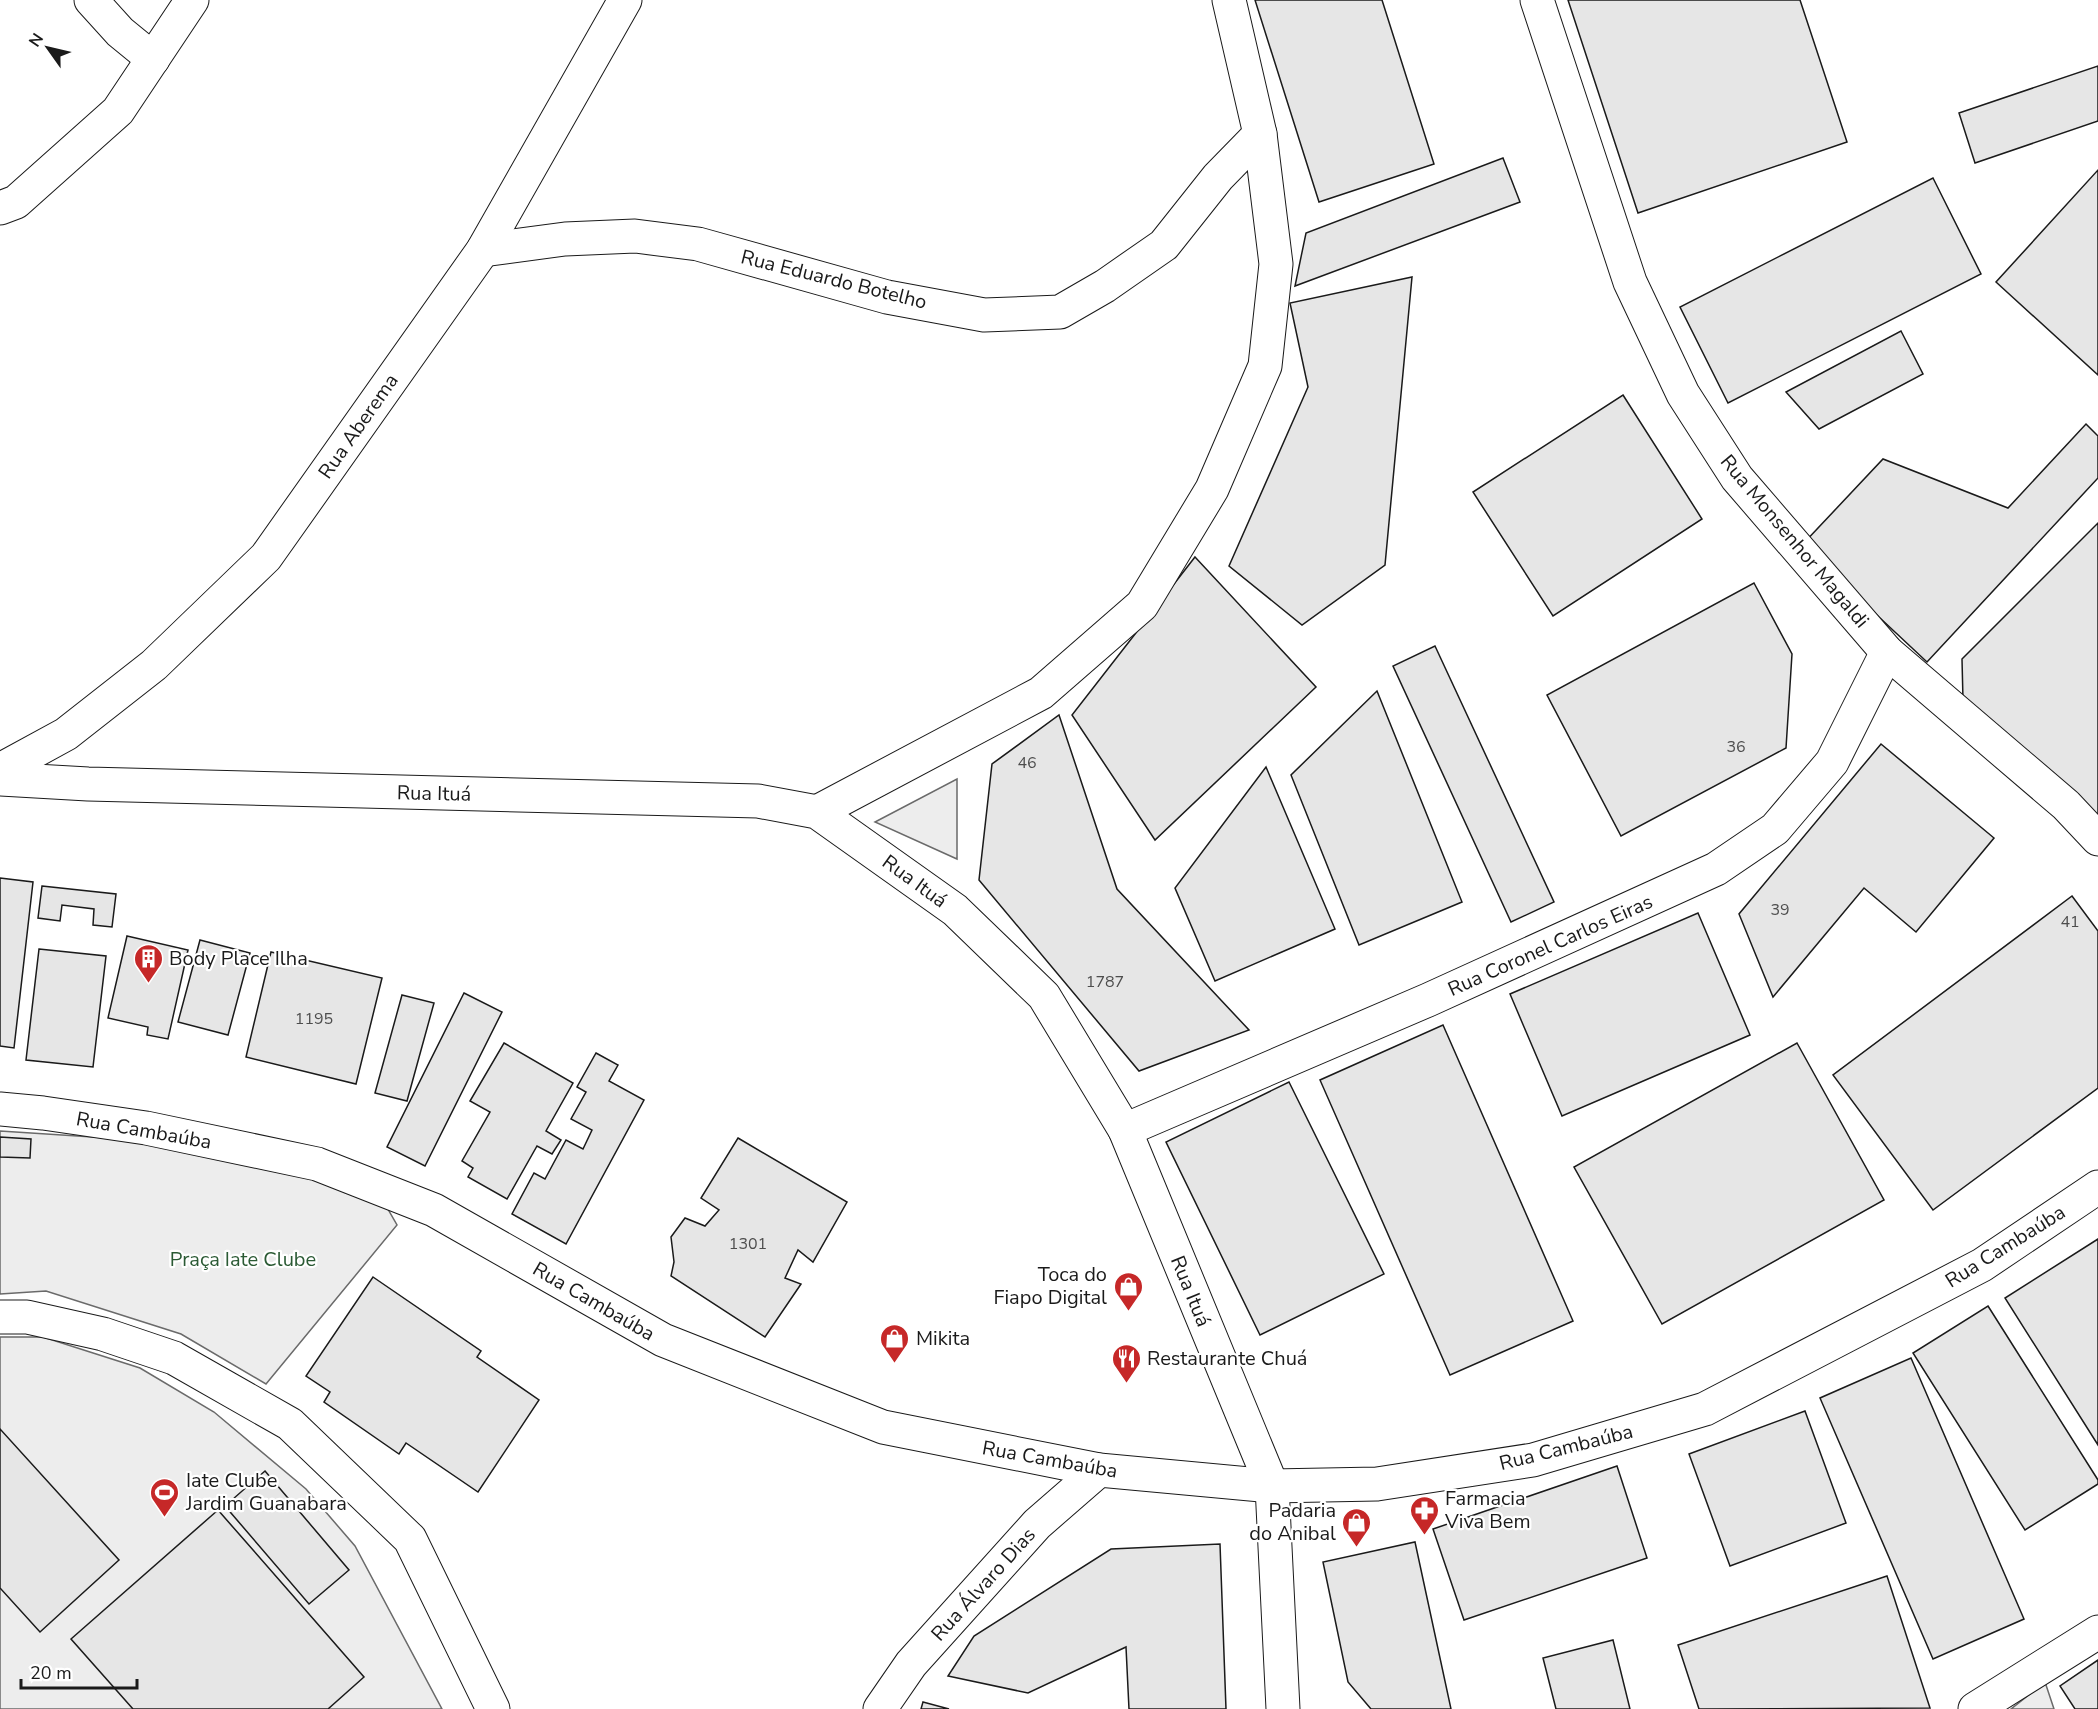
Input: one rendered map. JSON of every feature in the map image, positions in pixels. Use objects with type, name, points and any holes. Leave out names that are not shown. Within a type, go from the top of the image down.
[{"type":"street","points":[[90,0],[120,32],[153,59]]},
{"type":"street","points":[[0,208],[16,202],[118,111],[192,0]]},
{"type":"street","name":"Rua Aberema","points":[[0,770],[66,734],[154,665],[266,557],[483,250],[625,0]]},
{"type":"street","points":[[817,812],[1041,693],[1142,605],[1212,489],[1265,366],[1276,264],[1260,134],[1229,0]]},
{"type":"street","name":"Rua Monsenhor Magaldi","points":[[1538,0],[1630,282],[1683,394],[1737,478],[1887,652],[2066,805],[2098,839]]},
{"type":"street","name":"Rua Eduardo Botelho","points":[[483,250],[565,238],[635,236],[698,244],[887,297],[984,315],[1060,312],[1105,286],[1164,245],[1218,177],[1260,134]]},
{"type":"street","name":"Rua Coronel Carlos Eiras","points":[[1125,1130],[1428,1000],[1716,869],[1775,829],[1832,762],[1887,652]]},
{"type":"street","name":"Rua Ituá","points":[[0,779],[88,784],[758,801],[817,812],[955,910],[1044,996],[1125,1130],[1272,1486],[1283,1709]]},
{"type":"street","name":"Rua Cambaúba","points":[[0,1109],[146,1128],[317,1164],[434,1210],[663,1340],[883,1427],[1099,1470],[1272,1486],[1377,1484],[1533,1460],[1705,1409],[1982,1265],[2098,1187]]},
{"type":"street","points":[[0,1317],[27,1317],[103,1334],[174,1358],[290,1424],[410,1539],[494,1709]]},
{"type":"street","name":"Rua Álvaro Dias","points":[[880,1709],[911,1664],[1037,1524],[1099,1470]]},
{"type":"street","points":[[1975,1709],[2098,1632]]},
{"type":"shaded area","points":[[957,779],[957,859],[875,822]]},
{"type":"shaded area","name":"Praça Iate Clube","points":[[0,1131],[170,1142],[378,1192],[397,1225],[266,1384],[181,1334],[46,1291],[0,1294]]},
{"type":"shaded area","name":"Iate Clube Jardim Guanabara","points":[[0,1337],[43,1337],[140,1368],[214,1412],[306,1489],[355,1546],[442,1709],[0,1709]]},
{"type":"shaded area","points":[[2045,1682],[2054,1709],[2011,1709]]},
{"type":"building","points":[[1255,0],[1382,0],[1434,164],[1319,202]]},
{"type":"building","points":[[1568,0],[1800,0],[1847,142],[1638,213]]},
{"type":"building","points":[[2098,66],[2098,121],[1975,163],[1959,113]]},
{"type":"building","points":[[1503,158],[1520,202],[1295,286],[1306,233]]},
{"type":"building","points":[[2098,170],[2098,375],[1996,282]]},
{"type":"building","points":[[1933,178],[1981,274],[1728,403],[1680,307]]},
{"type":"building","points":[[1412,277],[1385,565],[1302,625],[1229,566],[1308,387],[1290,303]]},
{"type":"building","points":[[1901,331],[1923,374],[1819,429],[1786,392]]},
{"type":"building","points":[[1623,395],[1702,519],[1553,616],[1473,492]]},
{"type":"building","points":[[2086,424],[2098,436],[2098,478],[1927,662],[1802,545],[1883,459],[2008,508]]},
{"type":"building","points":[[2098,523],[2098,814],[2088,824],[1963,700],[1962,659]]},
{"type":"building","points":[[1195,557],[1316,687],[1155,840],[1072,715]]},
{"type":"building","points":[[1754,583],[1792,654],[1786,748],[1621,836],[1547,695]]},
{"type":"building","points":[[1435,646],[1554,902],[1511,922],[1393,666]]},
{"type":"building","points":[[1377,691],[1462,902],[1359,945],[1291,775]]},
{"type":"building","points":[[1059,715],[1117,889],[1249,1030],[1139,1071],[979,880],[992,764]]},
{"type":"building","points":[[1881,744],[1994,838],[1916,932],[1864,888],[1773,997],[1739,914]]},
{"type":"building","points":[[1266,767],[1335,929],[1215,981],[1175,888]]},
{"type":"building","points":[[0,878],[33,882],[14,1048],[0,1046]]},
{"type":"building","points":[[42,886],[116,894],[112,927],[93,925],[94,909],[62,905],[60,921],[38,918]]},
{"type":"building","points":[[2072,896],[2098,931],[2098,1088],[1933,1210],[1833,1075]]},
{"type":"building","points":[[1698,913],[1750,1035],[1562,1116],[1510,994]]},
{"type":"building","name":"Body Place Ilha","points":[[127,936],[188,950],[168,1039],[147,1035],[148,1027],[108,1018]]},
{"type":"building","points":[[200,940],[250,953],[228,1035],[178,1022]]},
{"type":"building","points":[[39,949],[106,956],[93,1067],[26,1060]]},
{"type":"building","points":[[271,952],[382,978],[356,1084],[246,1057]]},
{"type":"building","points":[[464,993],[502,1012],[425,1166],[387,1147]]},
{"type":"building","points":[[402,995],[434,1003],[407,1101],[375,1093]]},
{"type":"building","points":[[1443,1025],[1573,1321],[1450,1375],[1320,1080]]},
{"type":"building","points":[[504,1043],[573,1083],[546,1131],[561,1140],[552,1154],[537,1146],[507,1199],[468,1177],[473,1168],[462,1161],[490,1112],[470,1101]]},
{"type":"building","points":[[1797,1043],[1884,1200],[1662,1324],[1574,1167]]},
{"type":"building","points":[[596,1053],[618,1065],[609,1081],[644,1100],[566,1244],[512,1214],[534,1173],[545,1179],[566,1140],[583,1149],[592,1130],[571,1119],[586,1092],[577,1087]]},
{"type":"building","points":[[1289,1082],[1384,1274],[1260,1335],[1166,1142]]},
{"type":"building","points":[[0,1137],[31,1139],[30,1158],[0,1157]]},
{"type":"building","points":[[738,1138],[847,1202],[813,1262],[798,1250],[785,1278],[801,1284],[765,1337],[671,1276],[674,1262],[671,1237],[685,1218],[705,1226],[719,1210],[701,1198]]},
{"type":"building","points":[[2098,1239],[2098,1445],[2005,1298]]},
{"type":"building","points":[[373,1277],[481,1351],[477,1357],[539,1400],[478,1492],[406,1443],[399,1454],[324,1402],[330,1392],[306,1376]]},
{"type":"building","points":[[1988,1306],[2098,1480],[2098,1484],[2025,1530],[1913,1353]]},
{"type":"building","points":[[1911,1358],[2024,1619],[1933,1659],[1820,1398]]},
{"type":"building","points":[[1805,1411],[1846,1523],[1730,1566],[1689,1454]]},
{"type":"building","points":[[0,1429],[119,1560],[40,1632],[0,1588]]},
{"type":"building","points":[[1617,1466],[1647,1558],[1464,1620],[1433,1529]]},
{"type":"building","points":[[265,1471],[349,1570],[309,1604],[225,1506]]},
{"type":"building","points":[[218,1510],[364,1677],[328,1709],[133,1709],[71,1639]]},
{"type":"building","points":[[1415,1542],[1451,1709],[1371,1709],[1348,1682],[1323,1562]]},
{"type":"building","points":[[1220,1544],[1226,1709],[1129,1709],[1126,1647],[1028,1693],[948,1676],[974,1636],[1111,1549]]},
{"type":"building","points":[[1887,1576],[1930,1708],[1699,1709],[1678,1645]]},
{"type":"building","points":[[1613,1640],[1630,1709],[1556,1709],[1543,1658]]},
{"type":"building","points":[[2098,1660],[2098,1709],[2075,1709],[2060,1686]]},
{"type":"building","points":[[923,1702],[949,1709],[921,1709]]},
{"type":"place","name":"Body Place Ilha","points":[[148,984]]},
{"type":"place","name":"Toca do Fiapo Digital","points":[[1128,1312]]},
{"type":"place","name":"Mikita","points":[[895,1364]]},
{"type":"place","name":"Restaurante Chuá","points":[[1126,1384]]},
{"type":"place","name":"Iate Clube Jardim Guanabara","points":[[165,1518]]},
{"type":"place","name":"Farmacia Viva Bem","points":[[1424,1536]]},
{"type":"place","name":"Padaria do Anibal","points":[[1357,1548]]}]
